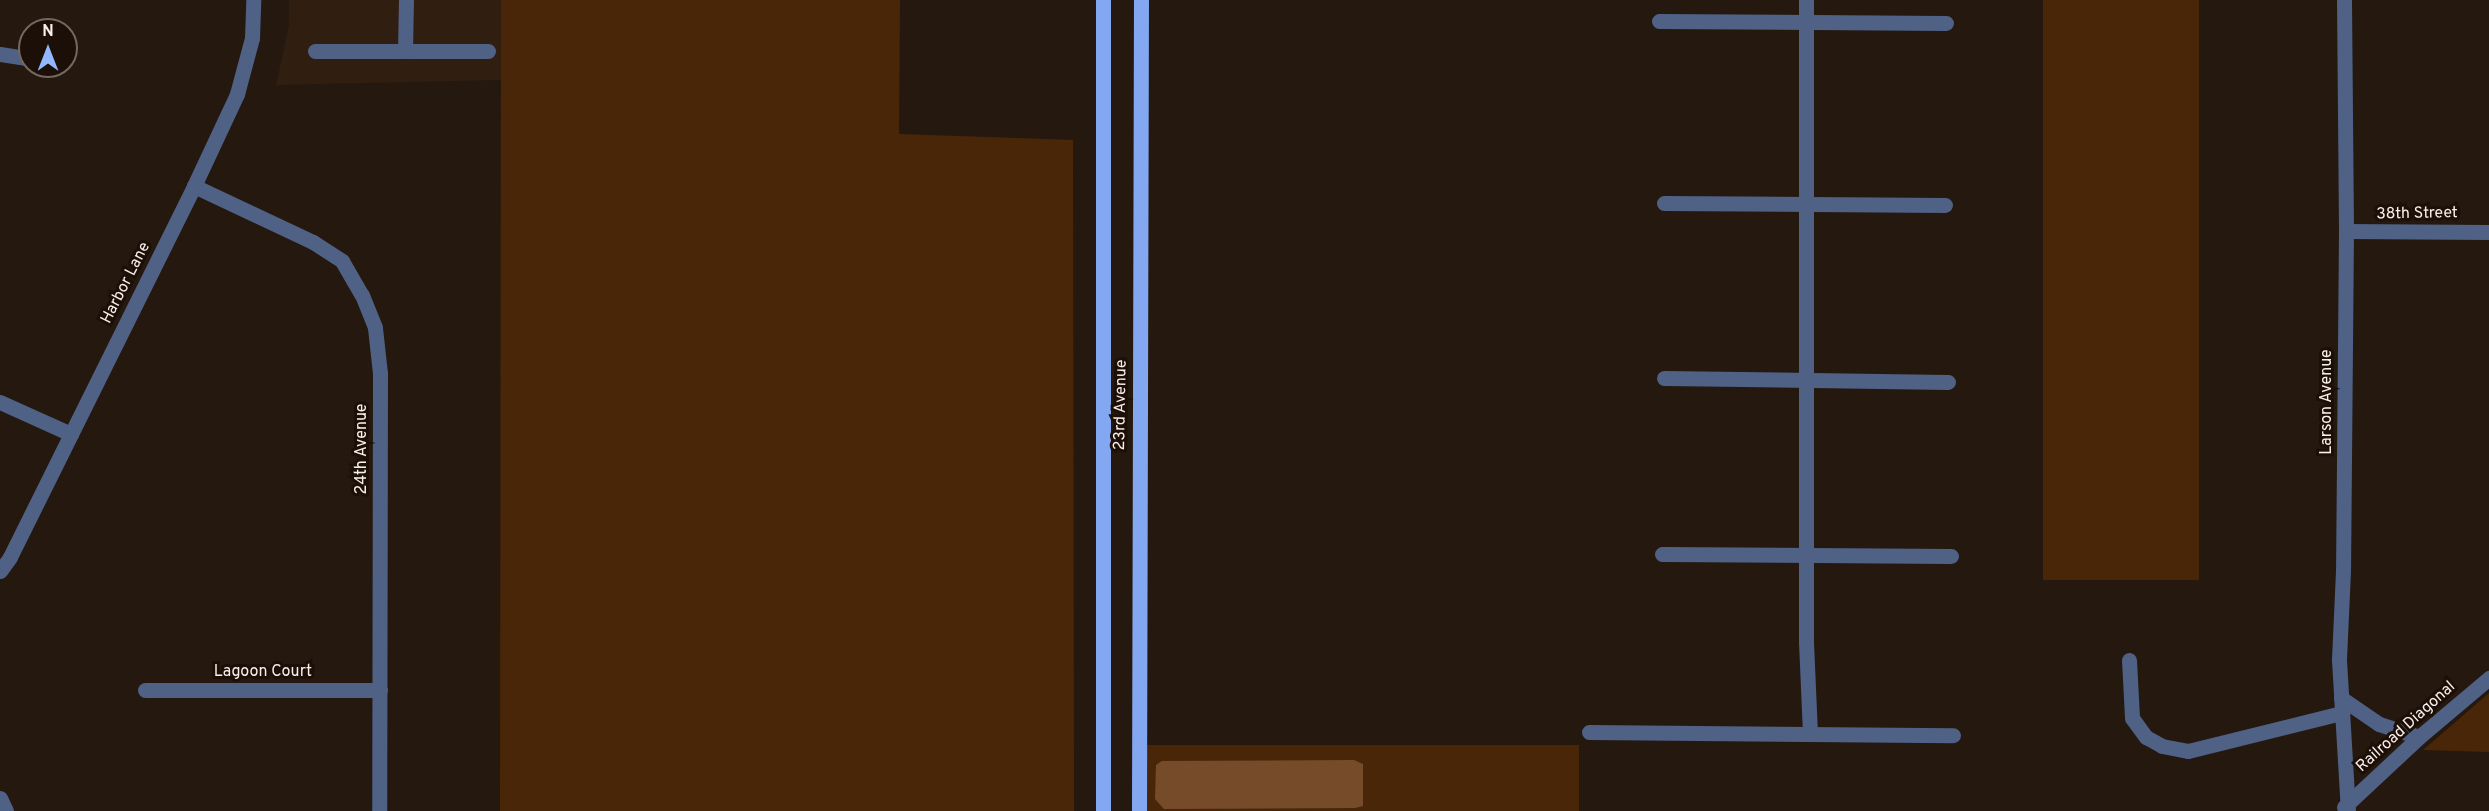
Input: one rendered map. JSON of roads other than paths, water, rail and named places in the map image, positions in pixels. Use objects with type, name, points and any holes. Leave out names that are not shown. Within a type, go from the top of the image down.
[{"type":"main road","name":"23rd Avenue","points":[[1103,0],[1103,811]]},
{"type":"main road","name":"23rd Avenue","points":[[1139,811],[1141,0]]},
{"type":"street","name":"Harbor Lane","points":[[0,571],[10,557],[194,186],[237,94],[252,38],[253,0]]},
{"type":"street","points":[[405,0],[405,51]]},
{"type":"street","points":[[1806,0],[1808,556],[1806,642],[1810,734]]},
{"type":"street","name":"Larson Avenue","points":[[2344,0],[2346,231],[2343,571],[2339,660],[2345,808]]},
{"type":"street","points":[[1659,21],[1946,24]]},
{"type":"street","points":[[315,51],[488,51]]},
{"type":"street","points":[[0,54],[18,57]]},
{"type":"street","name":"24th Avenue","points":[[194,186],[313,242],[342,261],[362,295],[375,328],[380,374],[379,811]]},
{"type":"street","points":[[1664,202],[1945,205]]},
{"type":"street","name":"38th Street","points":[[2346,231],[2489,231]]},
{"type":"street","points":[[1664,378],[1948,382]]},
{"type":"street","points":[[0,402],[71,434]]},
{"type":"street","points":[[1662,554],[1951,556]]},
{"type":"street","points":[[2129,660],[2132,718],[2146,737],[2162,746],[2188,751],[2341,706],[2379,724],[2419,737]]},
{"type":"street","name":"Railroad Diagonal","points":[[2345,808],[2419,737],[2489,678]]},
{"type":"street","name":"Lagoon Court","points":[[146,690],[380,690]]},
{"type":"street","points":[[1589,732],[1953,735]]},
{"type":"street","points":[[0,798],[6,811]]}]
